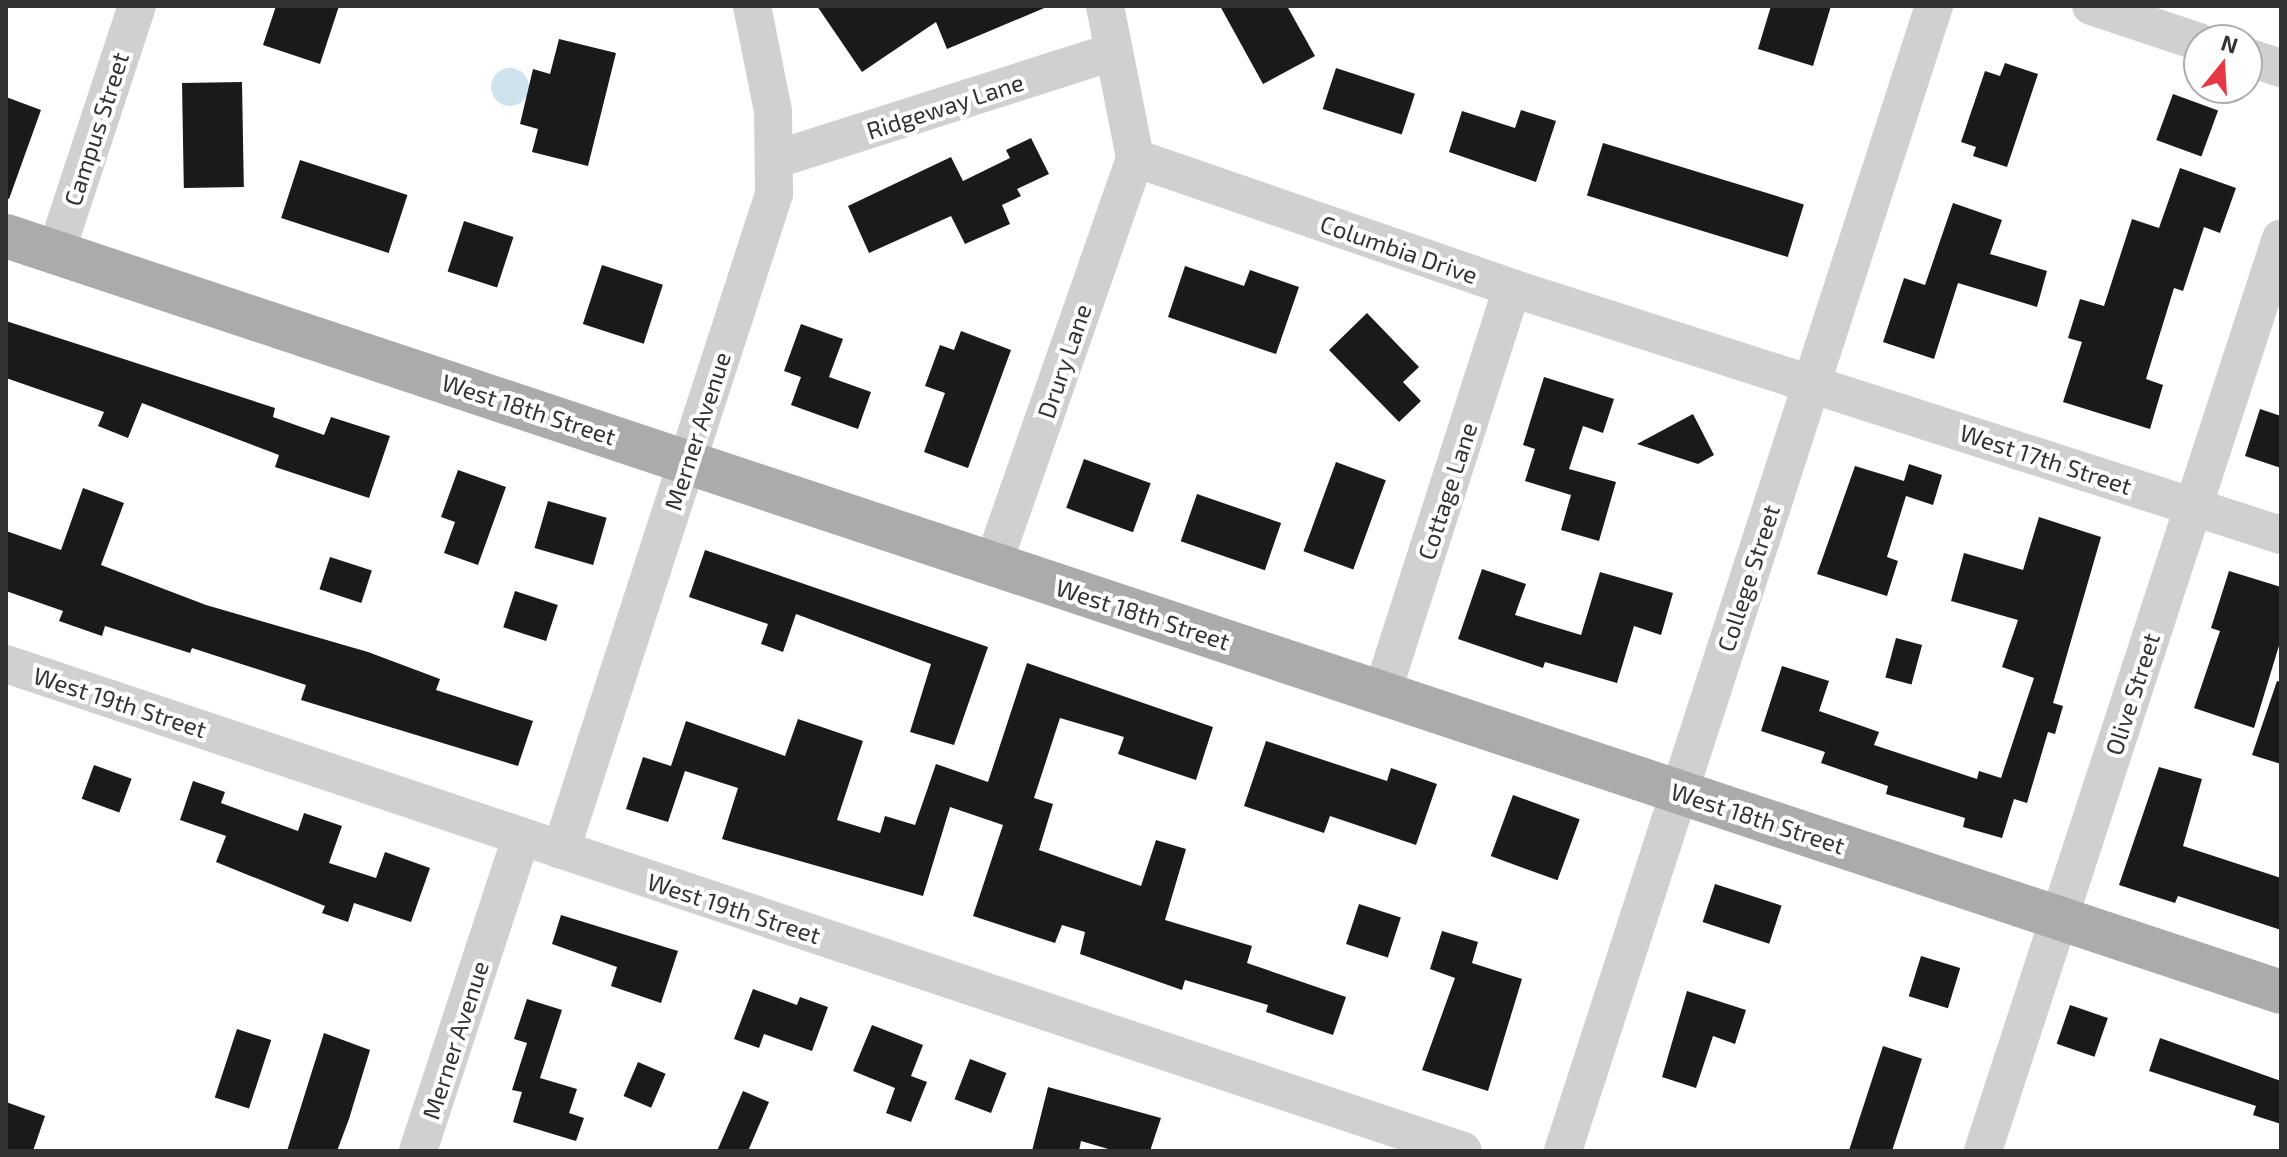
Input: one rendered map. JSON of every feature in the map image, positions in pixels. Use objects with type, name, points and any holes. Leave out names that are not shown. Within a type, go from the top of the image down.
[{"type":"main road","name":"West 18th Street","points":[[6,236],[2281,992]]},
{"type":"street","name":"Campus Street","points":[[56,252],[137,6]]},
{"type":"street","name":"Merner Avenue","points":[[561,850],[774,194],[777,159],[766,59],[752,6]]},
{"type":"street","points":[[1105,6],[1135,158]]},
{"type":"street","name":"College Street","points":[[1563,1151],[1934,6]]},
{"type":"street","points":[[2091,6],[2183,37]]},
{"type":"street","name":"Ridgeway Lane","points":[[777,159],[1112,52]]},
{"type":"street","name":"Columbia Drive","points":[[1135,158],[1512,288],[1812,383]]},
{"type":"street","name":"Drury Lane","points":[[993,564],[1135,158]]},
{"type":"street","name":"Olive Street","points":[[1983,1151],[2281,238]]},
{"type":"street","name":"Cottage Lane","points":[[1382,693],[1512,288]]},
{"type":"street","name":"West 17th Street","points":[[1812,383],[2281,535]]},
{"type":"street","name":"West 19th Street","points":[[6,664],[1463,1151]]},
{"type":"street","name":"Merner Avenue","points":[[418,1151],[521,837]]},
{"type":"water","points":[[510,68],[524,73],[529,87],[524,101],[510,106],[496,101],[491,87],[496,73]]},
{"type":"building","points":[[276,6],[339,6],[320,64],[263,45]]},
{"type":"building","points":[[817,6],[1049,6],[947,49],[936,22],[862,72]]},
{"type":"building","points":[[1220,6],[1287,6],[1315,56],[1263,84]]},
{"type":"building","points":[[1771,6],[1831,6],[1813,66],[1758,49]]},
{"type":"building","points":[[559,39],[616,53],[588,166],[532,152],[538,129],[520,124],[533,69],[550,74]]},
{"type":"building","points":[[2005,63],[2038,74],[2007,167],[1973,156],[1976,147],[1961,142],[1985,71],[2000,76]]},
{"type":"building","points":[[1336,68],[1415,94],[1402,135],[1323,109]]},
{"type":"building","points":[[242,82],[244,187],[184,188],[182,83]]},
{"type":"building","points":[[2173,94],[2183,98],[2183,104],[2200,104],[2218,110],[2201,156],[2156,140]]},
{"type":"building","points":[[6,97],[41,110],[9,199],[6,198]]},
{"type":"building","points":[[1521,110],[1556,121],[1536,182],[1449,152],[1462,111],[1515,128]]},
{"type":"building","points":[[1031,138],[1049,174],[1017,189],[1021,196],[1002,205],[1010,224],[965,244],[951,216],[869,253],[848,206],[951,157],[963,181],[1010,158],[1006,150]]},
{"type":"building","points":[[1603,143],[1804,204],[1788,257],[1587,196]]},
{"type":"building","points":[[300,160],[407,195],[389,253],[281,218]]},
{"type":"building","points":[[2180,168],[2236,188],[2220,233],[2204,227],[2183,291],[2174,288],[2146,379],[2163,385],[2150,429],[2063,402],[2082,342],[2068,338],[2080,299],[2104,306],[2132,219],[2159,228]]},
{"type":"building","points":[[1953,203],[2002,220],[1990,254],[2047,271],[2037,307],[1958,283],[1934,359],[1883,342],[1904,278],[1925,285]]},
{"type":"building","points":[[464,221],[513,237],[497,287],[448,271]]},
{"type":"building","points":[[602,265],[663,285],[644,344],[583,324]]},
{"type":"building","points":[[1185,266],[1244,286],[1250,270],[1299,287],[1276,354],[1168,317]]},
{"type":"building","points":[[1367,313],[1419,367],[1403,382],[1421,401],[1399,422],[1329,350]]},
{"type":"building","points":[[6,321],[275,408],[273,417],[324,435],[331,417],[390,436],[369,498],[275,467],[279,455],[142,403],[128,438],[98,426],[104,412],[6,378]]},
{"type":"building","points":[[801,324],[843,339],[829,377],[871,392],[858,429],[791,405],[801,377],[784,371]]},
{"type":"building","points":[[961,331],[1011,350],[968,468],[924,452],[945,393],[925,386],[940,345],[954,350]]},
{"type":"building","points":[[1544,377],[1614,399],[1603,433],[1583,426],[1569,469],[1616,482],[1599,541],[1561,530],[1571,495],[1525,481],[1535,449],[1523,445]]},
{"type":"building","points":[[2260,409],[2281,416],[2281,468],[2245,456]]},
{"type":"building","points":[[1693,414],[1714,455],[1698,464],[1637,444]]},
{"type":"building","points":[[1084,459],[1151,483],[1133,532],[1066,508]]},
{"type":"building","points":[[1336,462],[1386,480],[1353,569],[1304,551]]},
{"type":"building","points":[[1909,464],[1942,475],[1933,505],[1906,496],[1887,557],[1898,561],[1887,596],[1817,574],[1855,466],[1904,481]]},
{"type":"building","points":[[458,470],[506,487],[478,565],[444,553],[455,522],[441,517]]},
{"type":"building","points":[[83,488],[124,503],[101,565],[206,605],[368,652],[440,679],[436,690],[533,721],[518,766],[301,700],[306,685],[192,648],[190,653],[105,626],[102,636],[59,621],[63,611],[6,591],[6,531],[61,550]]},
{"type":"building","points":[[1197,494],[1281,523],[1265,570],[1181,541]]},
{"type":"building","points":[[548,501],[607,518],[593,565],[534,548]]},
{"type":"building","points":[[2039,517],[2101,537],[2053,703],[2063,706],[2055,734],[2048,732],[2027,803],[2014,799],[2002,838],[1963,827],[1965,818],[1886,794],[1888,786],[1821,763],[1825,752],[1761,731],[1782,666],[1829,681],[1819,711],[1879,732],[1874,745],[1977,779],[1979,771],[2001,778],[2034,678],[2002,667],[2018,620],[1951,601],[1964,553],[2023,570]]},
{"type":"building","points":[[705,550],[988,647],[954,745],[910,732],[931,664],[796,614],[783,652],[761,644],[768,624],[689,597]]},
{"type":"building","points":[[330,557],[372,571],[361,603],[319,589]]},
{"type":"building","points":[[1482,569],[1526,584],[1515,615],[1581,635],[1600,572],[1673,593],[1661,635],[1634,626],[1617,683],[1545,662],[1543,668],[1458,639]]},
{"type":"building","points":[[2229,571],[2281,587],[2281,639],[2254,728],[2194,708],[2220,631],[2211,628]]},
{"type":"building","points":[[515,591],[558,605],[546,641],[503,627]]},
{"type":"building","points":[[1896,638],[1922,645],[1911,685],[1885,678]]},
{"type":"building","points":[[1027,663],[1213,727],[1196,780],[1118,754],[1124,737],[1060,718],[1034,798],[1053,804],[1039,850],[1141,886],[1156,840],[1186,849],[1165,920],[1252,946],[1247,963],[1346,997],[1333,1035],[1266,1012],[1268,1005],[1185,980],[1182,990],[1080,954],[1085,932],[1062,925],[1055,943],[973,916],[1003,825],[950,807],[923,896],[722,839],[738,788],[685,771],[668,822],[626,809],[643,757],[671,766],[686,721],[785,756],[798,719],[863,741],[837,820],[880,833],[885,816],[915,825],[936,764],[988,782]]},
{"type":"building","points":[[2277,681],[2281,682],[2281,764],[2252,755]]},
{"type":"building","points":[[1266,741],[1387,781],[1391,768],[1437,784],[1416,845],[1330,816],[1324,833],[1244,806]]},
{"type":"building","points":[[94,765],[132,779],[119,813],[82,799]]},
{"type":"building","points":[[2159,767],[2202,779],[2183,846],[2281,878],[2281,930],[2178,896],[2175,903],[2119,885]]},
{"type":"building","points":[[193,781],[225,792],[221,803],[298,831],[304,813],[342,826],[329,863],[376,878],[385,852],[430,868],[411,922],[354,903],[348,922],[322,913],[325,906],[216,862],[226,836],[180,820]]},
{"type":"building","points":[[1513,795],[1580,819],[1557,880],[1491,856]]},
{"type":"building","points":[[1715,884],[1782,906],[1769,944],[1703,922]]},
{"type":"building","points":[[1359,904],[1401,918],[1388,958],[1346,944]]},
{"type":"building","points":[[561,915],[678,951],[661,1003],[611,986],[617,967],[552,944]]},
{"type":"building","points":[[1442,931],[1478,942],[1472,963],[1522,979],[1488,1091],[1422,1070],[1455,978],[1430,969]]},
{"type":"building","points":[[1921,956],[1960,968],[1948,1008],[1909,996]]},
{"type":"building","points":[[753,989],[797,1005],[800,997],[828,1007],[812,1051],[764,1034],[759,1048],[734,1039]]},
{"type":"building","points":[[1687,991],[1746,1010],[1735,1044],[1713,1036],[1696,1088],[1662,1077]]},
{"type":"building","points":[[527,999],[562,1010],[540,1078],[577,1089],[569,1113],[584,1118],[576,1141],[513,1122],[522,1092],[512,1090],[527,1043],[514,1039]]},
{"type":"building","points":[[2070,1005],[2108,1018],[2094,1057],[2057,1044]]},
{"type":"building","points":[[872,1025],[923,1045],[911,1076],[927,1082],[911,1122],[886,1113],[895,1088],[853,1071]]},
{"type":"building","points":[[237,1029],[271,1040],[249,1109],[215,1097]]},
{"type":"building","points":[[324,1033],[370,1050],[349,1119],[337,1151],[287,1151]]},
{"type":"building","points":[[2160,1038],[2281,1081],[2281,1124],[2253,1115],[2256,1106],[2149,1071]]},
{"type":"building","points":[[1883,1046],[1922,1059],[1892,1151],[1849,1151]]},
{"type":"building","points":[[970,1059],[1006,1073],[991,1113],[955,1099]]},
{"type":"building","points":[[638,1062],[666,1074],[651,1108],[624,1096]]},
{"type":"building","points":[[1048,1087],[1161,1118],[1150,1151],[1115,1151],[1081,1141],[1079,1151],[1032,1151]]},
{"type":"building","points":[[743,1091],[769,1102],[748,1151],[717,1151]]},
{"type":"building","points":[[6,1102],[45,1116],[33,1151],[6,1151]]}]
